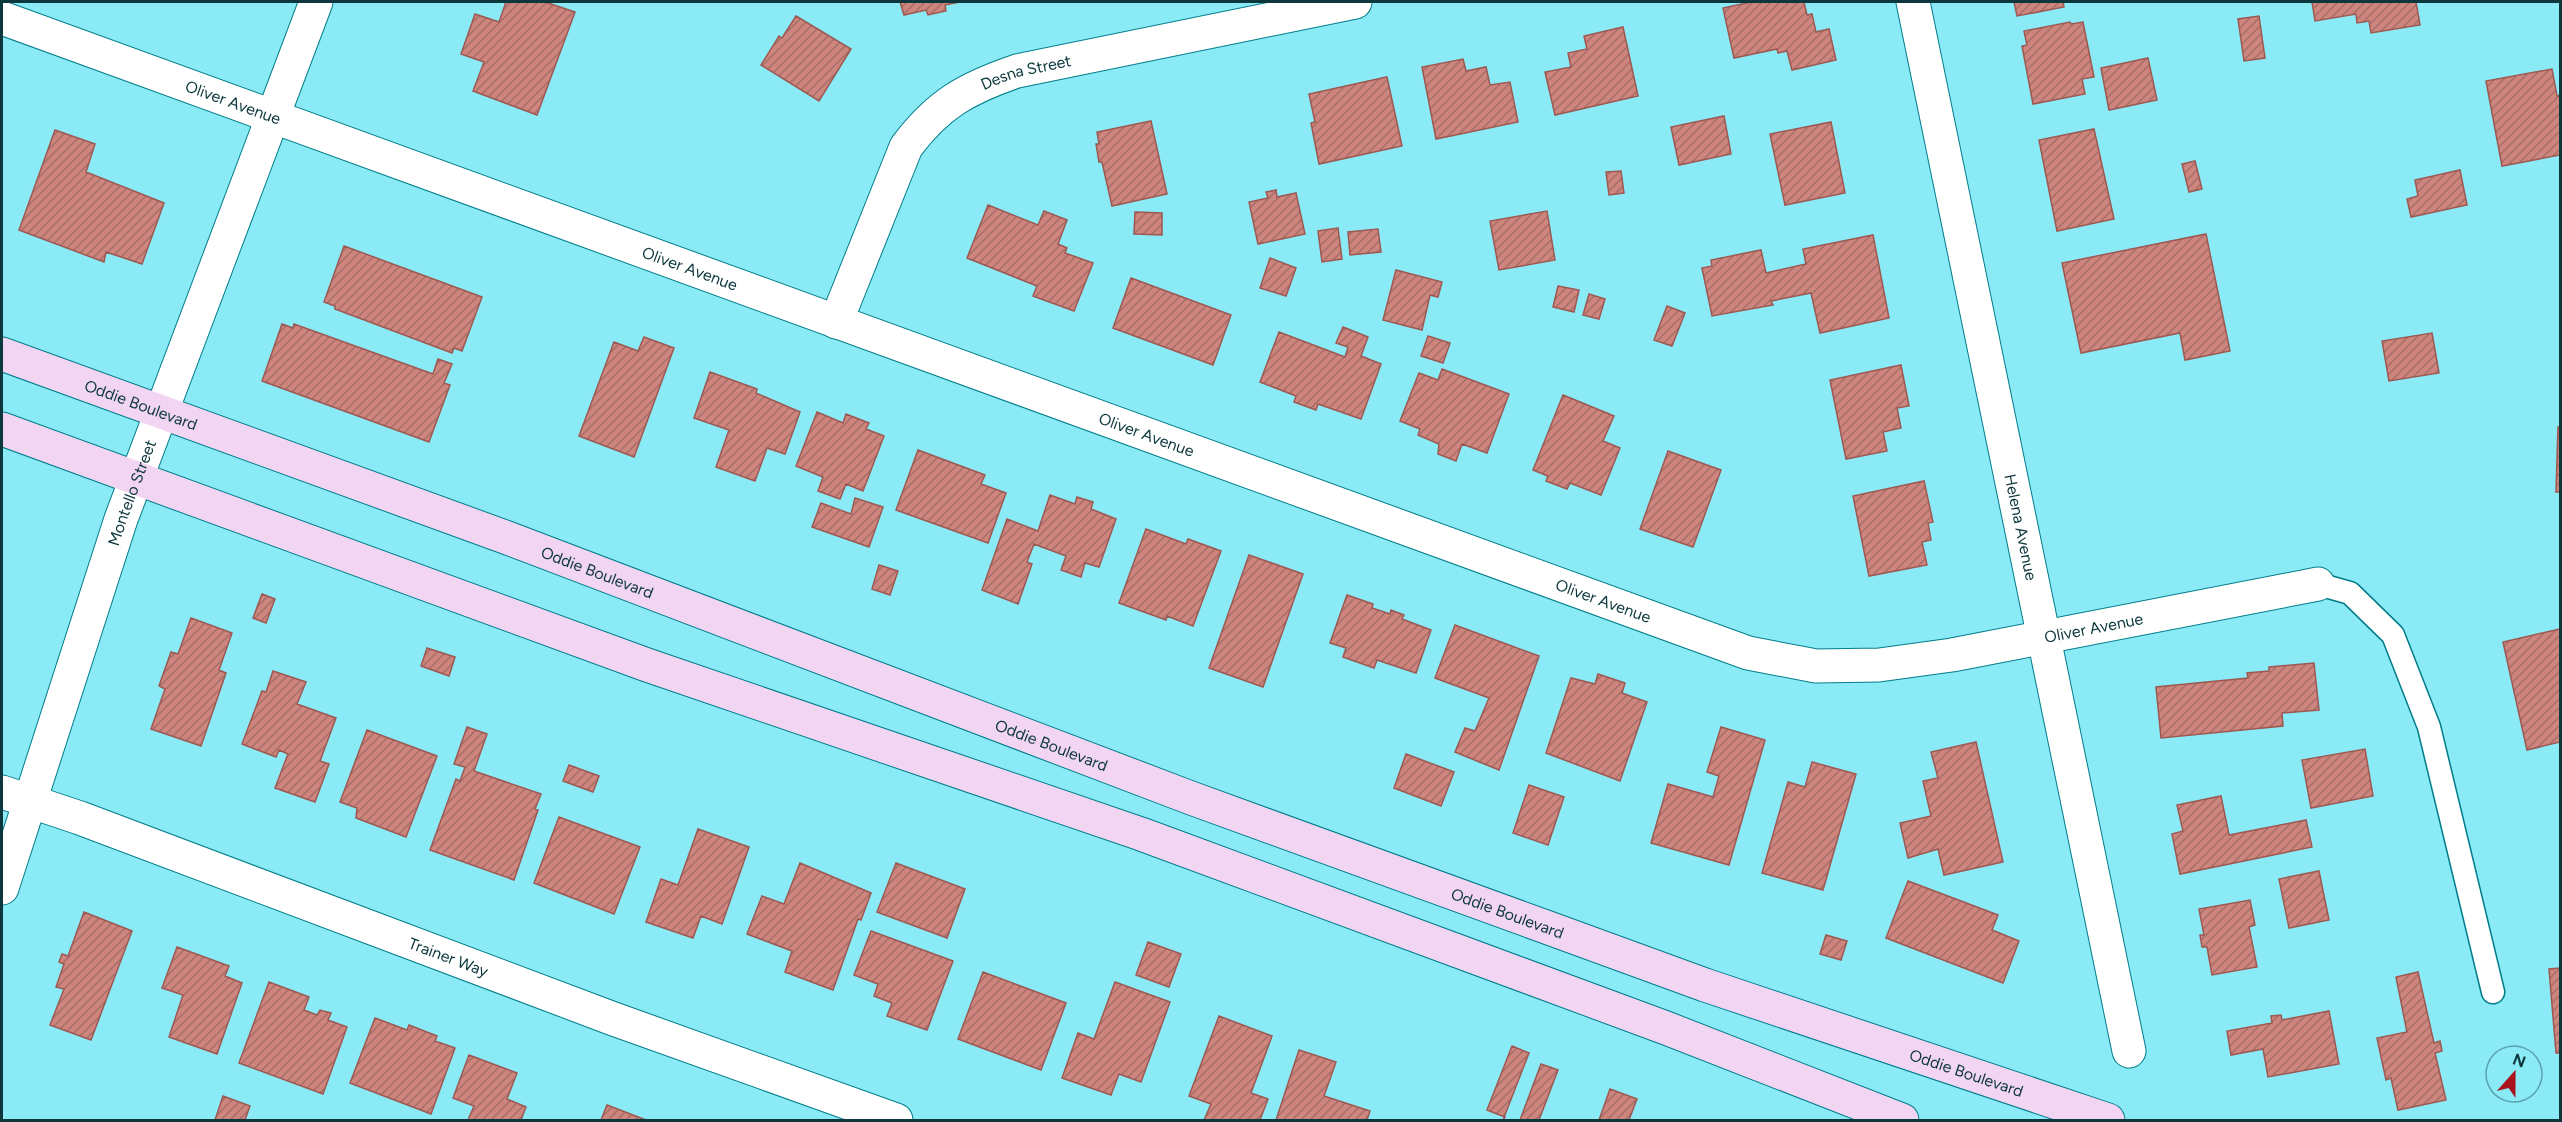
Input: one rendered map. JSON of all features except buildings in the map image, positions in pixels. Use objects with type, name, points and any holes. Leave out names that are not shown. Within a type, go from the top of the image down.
[{"type":"main road","name":"Oddie Boulevard","points":[[2,354],[537,549],[1191,798],[1705,985],[2108,1120]]},
{"type":"main road","points":[[2,429],[669,673],[1141,834],[1666,1028],[1902,1120]]},
{"type":"street","name":"Montello Street","points":[[2,888],[16,798],[316,2]]},
{"type":"street","name":"Desna Street","points":[[836,322],[906,147],[924,123],[950,100],[982,83],[1017,71],[1355,2]]},
{"type":"street","name":"Helena Avenue","points":[[1913,2],[2129,1051]]},
{"type":"street","name":"Oliver Avenue","points":[[2,18],[1748,653],[1816,666],[1879,665],[2044,637],[2318,584]]},
{"type":"street","name":"Trainer Way","points":[[16,798],[80,818],[600,1014],[896,1120]]},
{"type":"lane","points":[[2318,584],[2350,593],[2392,635],[2429,726],[2493,992]]}]
